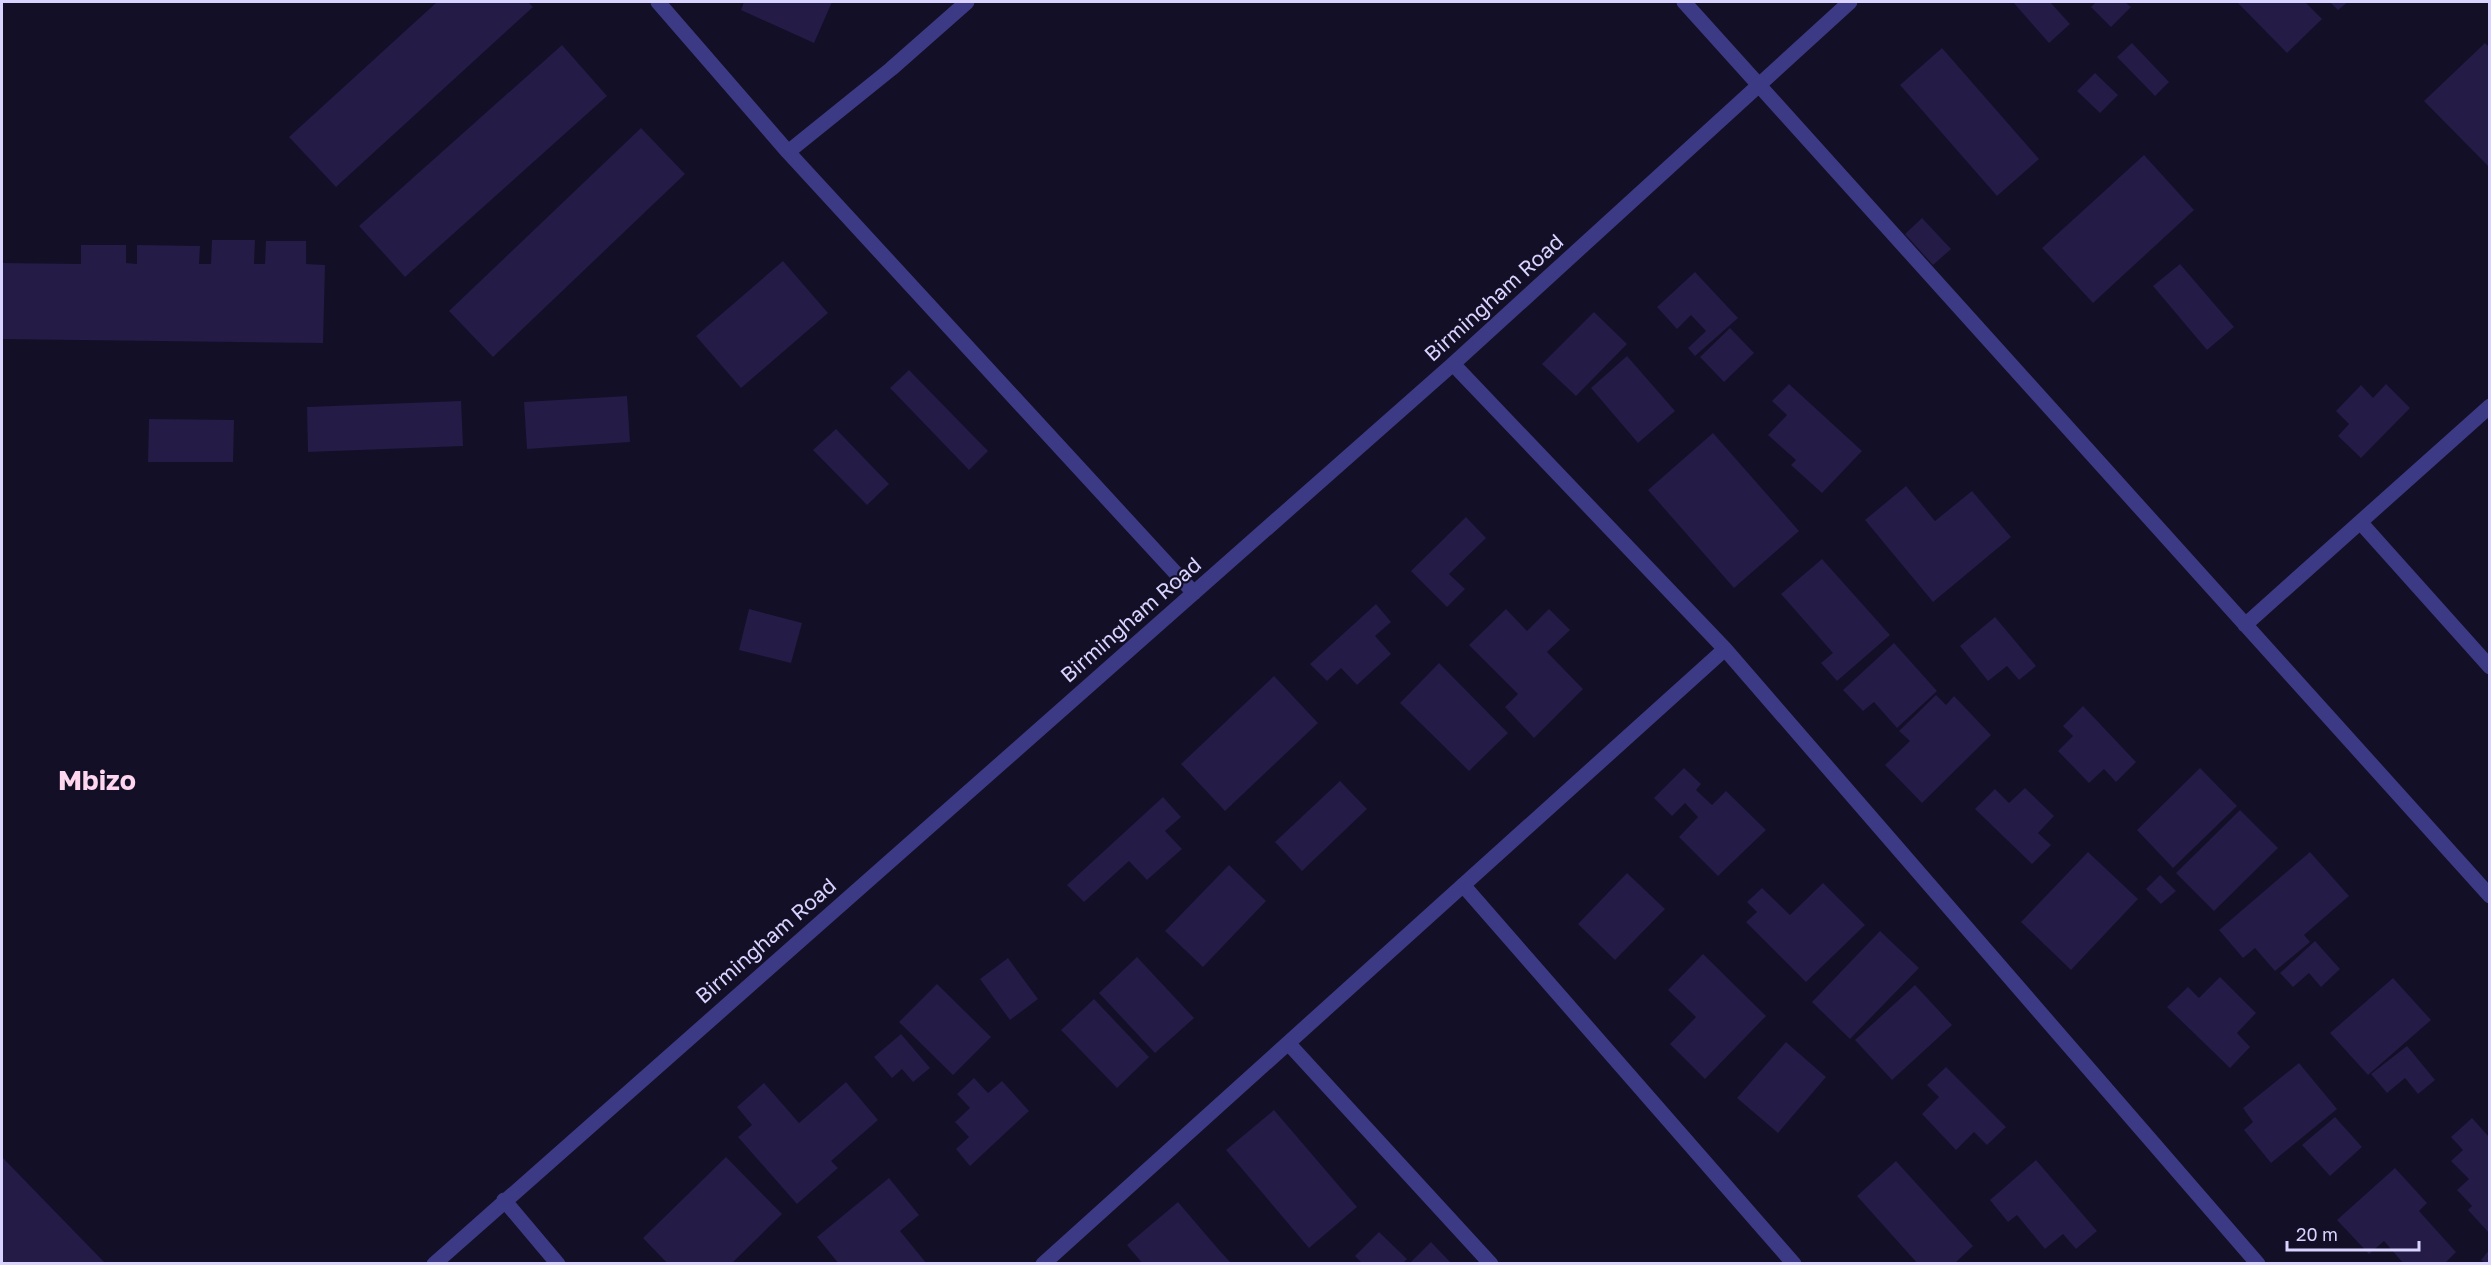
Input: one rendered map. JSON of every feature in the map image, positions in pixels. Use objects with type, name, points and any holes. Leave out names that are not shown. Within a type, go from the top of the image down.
[{"type":"street","points":[[658,2],[788,152],[1194,593]]},
{"type":"street","points":[[788,152],[891,69],[967,2]]},
{"type":"street","points":[[1684,2],[1760,83],[2490,896]]},
{"type":"street","name":"Birmingham Road","points":[[434,1263],[1453,364],[1850,2]]},
{"type":"street","points":[[1453,364],[1725,649],[2258,1263]]},
{"type":"street","points":[[2246,625],[2490,406]]},
{"type":"street","points":[[2361,523],[2490,667]]},
{"type":"street","points":[[1043,1263],[1725,649]]},
{"type":"street","points":[[1462,885],[1794,1263]]},
{"type":"street","points":[[1288,1043],[1491,1263]]},
{"type":"street","points":[[504,1200],[558,1263]]},
{"type":"building","points":[[437,2],[528,2],[533,7],[336,187],[289,137]]},
{"type":"building","points":[[744,2],[832,2],[814,43],[741,10]]},
{"type":"building","points":[[2013,2],[2050,2],[2070,24],[2049,43]]},
{"type":"building","points":[[2096,2],[2125,2],[2131,7],[2111,27],[2091,7]]},
{"type":"building","points":[[2237,2],[2305,2],[2322,19],[2287,53]]},
{"type":"building","points":[[2330,2],[2348,2],[2338,10]]},
{"type":"building","points":[[2132,43],[2169,82],[2155,96],[2117,57]]},
{"type":"building","points":[[2485,43],[2490,48],[2490,168],[2424,101]]},
{"type":"building","points":[[562,45],[607,96],[405,277],[359,226]]},
{"type":"building","points":[[1942,48],[2039,159],[1997,196],[1900,85]]},
{"type":"building","points":[[2095,73],[2118,95],[2100,113],[2077,91]]},
{"type":"building","points":[[641,128],[685,174],[493,357],[449,311]]},
{"type":"building","points":[[2144,155],[2194,210],[2093,303],[2042,248]]},
{"type":"building","points":[[1922,218],[1951,249],[1933,265],[1905,234]]},
{"type":"building","points":[[212,240],[255,240],[254,264],[265,264],[266,241],[306,241],[306,264],[325,265],[323,343],[2,339],[2,263],[81,264],[81,245],[126,245],[126,263],[137,264],[137,245],[200,246],[199,264],[211,264]]},
{"type":"building","points":[[783,261],[828,313],[741,388],[696,336]]},
{"type":"building","points":[[2180,264],[2234,327],[2207,350],[2153,286]]},
{"type":"building","points":[[1695,272],[1738,318],[1695,356],[1688,348],[1706,331],[1691,315],[1677,329],[1657,307]]},
{"type":"building","points":[[1594,312],[1627,344],[1576,396],[1542,364]]},
{"type":"building","points":[[1730,328],[1754,353],[1724,382],[1700,357]]},
{"type":"building","points":[[1627,356],[1675,411],[1638,443],[1591,388]]},
{"type":"building","points":[[909,370],[988,451],[969,470],[890,388]]},
{"type":"building","points":[[1789,384],[1862,451],[1822,493],[1791,465],[1796,460],[1768,435],[1787,415],[1772,401]]},
{"type":"building","points":[[2386,384],[2410,408],[2361,458],[2338,436],[2349,424],[2336,411],[2361,385],[2373,398]]},
{"type":"building","points":[[627,396],[630,442],[527,449],[524,402]]},
{"type":"building","points":[[461,401],[463,446],[308,452],[307,407]]},
{"type":"building","points":[[149,419],[234,420],[233,462],[148,462]]},
{"type":"building","points":[[836,429],[889,484],[867,505],[813,450]]},
{"type":"building","points":[[1713,433],[1799,531],[1734,588],[1648,490]]},
{"type":"building","points":[[1906,486],[1935,521],[1972,491],[2011,537],[1933,602],[1865,520]]},
{"type":"building","points":[[1466,517],[1486,538],[1449,574],[1465,589],[1447,607],[1411,571]]},
{"type":"building","points":[[1822,559],[1890,635],[1837,681],[1821,663],[1833,653],[1781,594]]},
{"type":"building","points":[[1376,604],[1391,622],[1375,636],[1391,654],[1357,685],[1341,668],[1327,681],[1310,664]]},
{"type":"building","points":[[749,609],[802,623],[791,663],[739,650]]},
{"type":"building","points":[[1506,609],[1527,631],[1549,609],[1570,630],[1547,652],[1583,689],[1534,738],[1505,707],[1518,694],[1469,645]]},
{"type":"building","points":[[1995,617],[2036,666],[2019,680],[2007,666],[1988,681],[1960,646]]},
{"type":"building","points":[[1894,643],[1937,691],[1897,728],[1874,702],[1863,711],[1843,690]]},
{"type":"building","points":[[1439,663],[1508,733],[1469,771],[1400,703]]},
{"type":"building","points":[[1274,676],[1318,723],[1225,811],[1181,764]]},
{"type":"building","points":[[1936,695],[1946,705],[1954,696],[1991,735],[1922,803],[1885,765],[1910,741],[1899,731]]},
{"type":"building","points":[[2083,706],[2136,762],[2116,782],[2104,769],[2089,783],[2058,751],[2073,736],[2063,726]]},
{"type":"building","points":[[1684,768],[1701,784],[1696,790],[1712,805],[1726,791],[1766,830],[1718,876],[1679,837],[1698,817],[1685,803],[1672,816],[1654,798]]},
{"type":"building","points":[[2200,768],[2237,806],[2173,868],[2137,830]]},
{"type":"building","points":[[1340,781],[1367,809],[1302,871],[1275,842]]},
{"type":"building","points":[[2025,788],[2054,816],[2038,833],[2051,845],[2032,864],[1975,809],[1995,789],[2009,803]]},
{"type":"building","points":[[1163,797],[1181,817],[1165,831],[1182,849],[1147,880],[1129,861],[1084,902],[1067,885]]},
{"type":"building","points":[[2240,810],[2278,848],[2214,911],[2176,873]]},
{"type":"building","points":[[2088,852],[2138,899],[2071,970],[2021,922]]},
{"type":"building","points":[[2310,852],[2349,896],[2304,935],[2310,942],[2275,971],[2255,948],[2243,958],[2219,930]]},
{"type":"building","points":[[1229,865],[1266,901],[1203,967],[1165,931]]},
{"type":"building","points":[[1627,873],[1665,909],[1615,960],[1578,924]]},
{"type":"building","points":[[2160,875],[2176,891],[2161,904],[2146,889]]},
{"type":"building","points":[[1823,883],[1865,925],[1806,982],[1746,922],[1757,912],[1747,902],[1762,888],[1790,915]]},
{"type":"building","points":[[1880,931],[1919,968],[1850,1039],[1812,1002]]},
{"type":"building","points":[[2315,941],[2340,969],[2321,987],[2309,973],[2293,987],[2280,973]]},
{"type":"building","points":[[1703,954],[1766,1016],[1705,1079],[1670,1044],[1696,1017],[1668,990]]},
{"type":"building","points":[[1137,957],[1194,1018],[1155,1053],[1099,993]]},
{"type":"building","points":[[1008,958],[1038,999],[1010,1020],[980,979]]},
{"type":"building","points":[[2220,977],[2256,1013],[2237,1033],[2250,1047],[2230,1068],[2167,1007],[2188,987],[2199,998]]},
{"type":"building","points":[[2393,978],[2431,1020],[2368,1075],[2330,1033]]},
{"type":"building","points":[[937,984],[991,1037],[953,1075],[899,1022]]},
{"type":"building","points":[[1915,985],[1952,1025],[1892,1080],[1855,1040]]},
{"type":"building","points":[[1094,999],[1149,1057],[1117,1088],[1061,1030]]},
{"type":"building","points":[[901,1034],[930,1068],[913,1082],[902,1069],[892,1078],[874,1057]]},
{"type":"building","points":[[1786,1042],[1826,1077],[1778,1133],[1737,1098]]},
{"type":"building","points":[[2407,1046],[2435,1080],[2418,1094],[2405,1078],[2387,1093],[2371,1074]]},
{"type":"building","points":[[2299,1063],[2337,1109],[2271,1163],[2244,1130],[2253,1122],[2243,1108]]},
{"type":"building","points":[[1946,1067],[2006,1127],[1987,1145],[1974,1132],[1956,1150],[1922,1114],[1939,1097],[1927,1085]]},
{"type":"building","points":[[974,1078],[988,1093],[1002,1081],[1029,1111],[970,1166],[956,1149],[969,1137],[955,1122],[970,1108],[957,1094]]},
{"type":"building","points":[[846,1082],[878,1120],[831,1161],[838,1168],[797,1204],[738,1137],[752,1125],[737,1107],[764,1083],[799,1123]]},
{"type":"building","points":[[1274,1110],[1357,1207],[1309,1248],[1226,1150]]},
{"type":"building","points":[[2335,1117],[2362,1147],[2330,1176],[2302,1145]]},
{"type":"building","points":[[2472,1118],[2490,1138],[2490,1234],[2468,1210],[2472,1206],[2457,1190],[2469,1179],[2451,1161],[2463,1150],[2451,1137]]},
{"type":"building","points":[[2,1157],[106,1264],[2,1264]]},
{"type":"building","points":[[726,1157],[782,1214],[731,1264],[668,1264],[643,1238]]},
{"type":"building","points":[[2036,1160],[2097,1231],[2076,1249],[2063,1234],[2045,1249],[2017,1215],[2008,1222],[1990,1200]]},
{"type":"building","points":[[1896,1161],[1973,1246],[1954,1264],[1918,1264],[1857,1196]]},
{"type":"building","points":[[2395,1168],[2427,1203],[2419,1211],[2456,1252],[2444,1264],[2404,1264],[2384,1241],[2369,1254],[2337,1220]]},
{"type":"building","points":[[889,1178],[919,1215],[900,1231],[927,1264],[839,1264],[817,1237]]},
{"type":"building","points":[[1178,1202],[1232,1264],[1143,1264],[1127,1245]]},
{"type":"building","points":[[1379,1232],[1407,1259],[1402,1264],[1363,1264],[1355,1256]]},
{"type":"building","points":[[1431,1242],[1452,1264],[1409,1264]]},
{"type":"building","points":[[2490,1249],[2490,1264],[2486,1264],[2481,1260]]},
{"type":"district","name":"Mbizo","points":[[97,781]]}]
